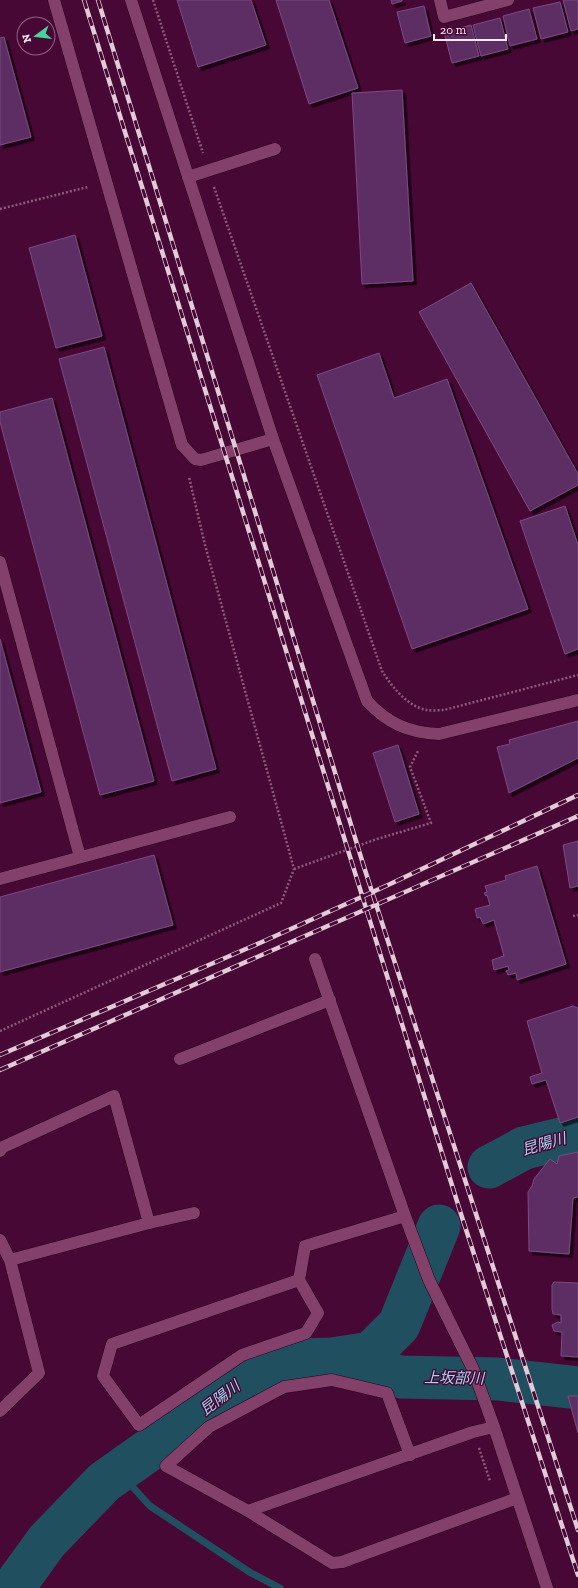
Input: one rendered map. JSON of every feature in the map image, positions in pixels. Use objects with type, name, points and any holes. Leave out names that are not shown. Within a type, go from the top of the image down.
[{"type":"street","points":[[54,0],[182,445],[195,459],[201,460],[273,439]]},
{"type":"street","points":[[131,0],[273,439],[367,701],[384,717],[395,724],[421,734],[438,734],[578,700]]},
{"type":"street","points":[[440,0],[444,17],[508,0]]},
{"type":"street","points":[[188,177],[275,149]]},
{"type":"street","points":[[0,562],[80,858]]},
{"type":"street","points":[[0,879],[230,817]]},
{"type":"street","points":[[315,959],[429,1280],[472,1369],[484,1399],[547,1588]]},
{"type":"street","points":[[180,1059],[330,1000]]},
{"type":"street","points":[[0,1151],[3,1147],[114,1096],[149,1222]]},
{"type":"street","points":[[10,1260],[149,1222],[194,1213]]},
{"type":"street","points":[[299,1280],[112,1344],[103,1376],[139,1425],[242,1355],[306,1333],[318,1313],[299,1280],[305,1246],[405,1216]]},
{"type":"street","points":[[0,1240],[10,1260],[39,1374],[0,1410]]},
{"type":"street","points":[[410,1454],[387,1393],[332,1380],[284,1387],[209,1427],[166,1466],[248,1511],[332,1563],[342,1562],[517,1498]]},
{"type":"street","points":[[248,1511],[473,1432],[494,1427]]},
{"type":"path","points":[[153,0],[208,170],[270,350],[382,671],[392,687],[412,704],[427,710],[444,710],[578,675]]},
{"type":"path","points":[[0,209],[89,187]]},
{"type":"path","points":[[0,1031],[281,903],[294,869],[207,552],[189,476]]},
{"type":"path","points":[[294,869],[377,839],[431,823],[410,767],[418,750]]},
{"type":"path","points":[[573,916],[578,915]]},
{"type":"path","points":[[473,1432],[499,1505]]},
{"type":"building","points":[[177,0],[251,0],[266,45],[198,67]]},
{"type":"building","points":[[276,0],[329,0],[358,88],[309,104]]},
{"type":"building","points":[[391,0],[402,0],[402,1],[392,4]]},
{"type":"building","points":[[563,0],[578,0],[578,29],[571,31]]},
{"type":"building","points":[[560,2],[568,32],[541,39],[533,8]]},
{"type":"building","points":[[424,6],[431,36],[405,43],[397,12]]},
{"type":"building","points":[[529,9],[537,39],[510,46],[503,16]]},
{"type":"building","points":[[500,18],[508,49],[481,56],[473,25]]},
{"type":"building","points":[[471,25],[479,56],[452,63],[444,32]]},
{"type":"building","points":[[4,37],[31,137],[0,145],[0,38]]},
{"type":"building","points":[[402,90],[413,281],[362,284],[352,93]]},
{"type":"building","points":[[75,235],[102,336],[56,348],[29,248]]},
{"type":"building","points":[[471,283],[578,474],[578,485],[530,511],[419,312]]},
{"type":"building","points":[[104,347],[216,769],[172,781],[59,359]]},
{"type":"building","points":[[379,353],[394,398],[447,379],[528,609],[412,649],[317,375]]},
{"type":"building","points":[[52,398],[154,781],[100,795],[0,422],[0,412]]},
{"type":"building","points":[[565,506],[578,545],[578,649],[565,654],[520,521]]},
{"type":"building","points":[[0,639],[41,792],[0,803]]},
{"type":"building","points":[[578,721],[578,758],[509,793],[497,747],[510,744],[509,740]]},
{"type":"building","points":[[398,745],[419,814],[395,822],[373,753]]},
{"type":"building","points":[[578,841],[578,886],[570,888],[563,845]]},
{"type":"building","points":[[154,855],[173,925],[0,972],[0,897]]},
{"type":"building","points":[[537,866],[566,964],[517,980],[516,973],[508,975],[506,971],[509,970],[508,966],[494,970],[492,960],[504,956],[494,920],[483,924],[480,917],[477,918],[475,909],[490,905],[487,895],[486,896],[484,893],[487,892],[485,886],[506,880],[505,876]]},
{"type":"building","points":[[573,1006],[578,1008],[578,1117],[560,1123],[546,1080],[532,1084],[530,1077],[542,1073],[527,1021]]},
{"type":"building","points":[[578,1152],[578,1197],[573,1198],[569,1254],[529,1251],[528,1192],[534,1179],[550,1159],[557,1164],[559,1156]]},
{"type":"building","points":[[554,1282],[578,1283],[578,1357],[561,1356],[562,1332],[554,1331],[552,1325],[558,1322],[561,1323],[561,1315],[553,1314],[552,1309],[552,1285]]},
{"type":"building","points":[[568,1396],[578,1396],[578,1433]]},
{"type":"waterway","name":"昆陽川","points":[[489,1167],[524,1148],[578,1135]]},
{"type":"waterway","name":"昆陽川","points":[[13,1588],[47,1541],[104,1482],[208,1408],[238,1382],[301,1360],[332,1359],[371,1353],[399,1325],[439,1226]]},
{"type":"waterway","name":"上坂部川","points":[[334,1360],[401,1377],[498,1379],[578,1388]]},
{"type":"waterway","points":[[129,1483],[150,1506],[251,1573],[280,1588]]},
{"type":"railway","points":[[84,0],[460,1211],[578,1575]]},
{"type":"railway","points":[[98,0],[364,867],[578,1530]]},
{"type":"railway","points":[[0,1055],[262,942],[388,885],[578,795]]},
{"type":"railway","points":[[0,1070],[578,816]]}]
